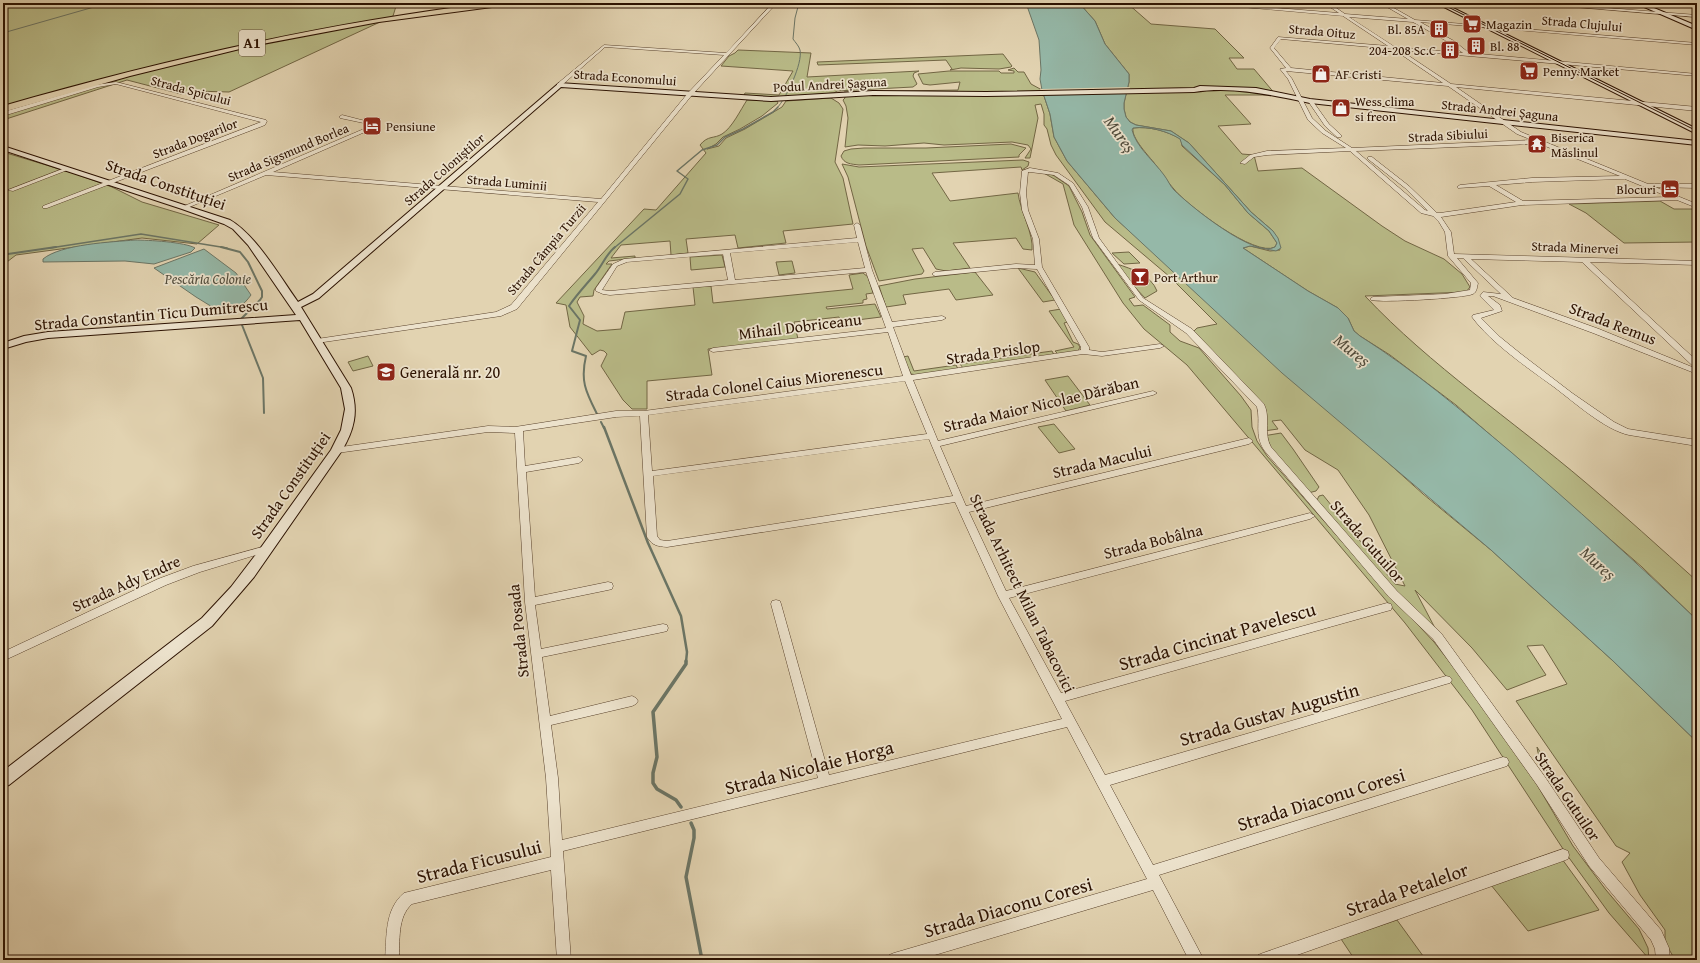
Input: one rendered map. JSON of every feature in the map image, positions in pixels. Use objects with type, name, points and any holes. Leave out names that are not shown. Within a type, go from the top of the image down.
[{"type":"highway","name":"A1","points":[[3,108],[148,65],[256,40],[368,19],[490,3]]},
{"type":"highway","name":"A1","points":[[3,108],[134,71],[259,42],[370,21],[507,3]]},
{"type":"street","name":"Strada Clujului","points":[[1199,3],[1250,5],[1697,44]]},
{"type":"street","points":[[1326,3],[1516,132],[1537,142],[1697,206]]},
{"type":"street","points":[[1382,3],[1410,20],[1452,42],[1469,55]]},
{"type":"street","points":[[1439,3],[1697,129]]},
{"type":"street","points":[[1444,3],[1697,132]]},
{"type":"street","points":[[1528,3],[1697,16]]},
{"type":"street","points":[[1638,3],[1697,28]]},
{"type":"street","name":"Strada Câmpia Turzii","points":[[317,341],[490,315],[506,311],[514,307],[690,94],[725,54],[730,52],[772,6]]},
{"type":"street","name":"Strada Oituz","points":[[1290,70],[1272,48],[1280,38],[1697,75]]},
{"type":"street","name":"Strada Coloniștilor","points":[[296,306],[316,296],[604,46],[725,54]]},
{"type":"street","points":[[1678,198],[1522,203],[1436,215],[1423,212],[1375,169],[1351,151],[1342,142],[1324,132],[1310,119],[1290,79],[1282,69],[1697,109]]},
{"type":"street","name":"Strada Spicului","points":[[3,114],[97,86],[122,83],[264,121]]},
{"type":"street","name":"Strada Economului","points":[[559,85],[690,94]]},
{"type":"street","name":"Podul Andrei Șaguna","points":[[690,94],[783,98],[873,93],[971,94],[1207,88],[1256,90],[1301,100]]},
{"type":"street","name":"Strada Andrei Șaguna","points":[[1301,100],[1697,143]]},
{"type":"street","points":[[1310,101],[1327,125],[1335,133],[1386,169],[1446,226],[1451,256],[1474,283],[1473,291],[1470,293],[1445,296],[1373,299]]},
{"type":"street","name":"Strada Sigsmund Borlea","points":[[185,207],[378,125],[342,117]]},
{"type":"street","name":"Strada Dogarilor","points":[[45,207],[258,126],[263,124],[264,121]]},
{"type":"street","name":"Strada Sibiului","points":[[1243,163],[1252,156],[1267,154],[1537,142]]},
{"type":"street","name":"Strada Constituției","points":[[3,780],[207,622],[223,606],[235,592],[336,450],[343,439],[350,419],[350,399],[346,388],[296,306],[251,243],[236,227],[227,222],[185,207],[4,149]]},
{"type":"street","points":[[11,190],[67,169]]},
{"type":"street","name":"Strada Gutuilor","points":[[1039,268],[1036,239],[1025,210],[1023,193],[1024,172],[1034,170],[1056,174],[1071,184],[1085,207],[1096,238],[1141,299],[1157,312],[1189,331],[1261,406],[1263,412],[1261,434],[1262,441],[1267,448],[1393,594],[1437,636],[1545,787],[1594,862],[1656,935],[1662,948],[1663,960]]},
{"type":"street","name":"Strada Luminii","points":[[267,173],[602,201]]},
{"type":"street","points":[[1460,187],[1532,180],[1626,178]]},
{"type":"street","points":[[1490,184],[1522,203]]},
{"type":"street","points":[[1646,186],[1697,186]]},
{"type":"street","name":"Strada Arhitect Milan Tabacovici","points":[[857,225],[869,270],[908,378],[963,510],[1003,596],[1197,960]]},
{"type":"street","points":[[860,240],[622,261],[615,265],[599,288],[599,291],[610,293],[869,270]]},
{"type":"street","points":[[726,252],[732,282]]},
{"type":"street","name":"Strada Minervei","points":[[1451,256],[1697,263]]},
{"type":"street","points":[[1464,256],[1511,299]]},
{"type":"street","points":[[1584,260],[1697,365]]},
{"type":"street","points":[[935,274],[1016,266],[1039,268],[1084,349]]},
{"type":"street","name":"Strada Remus","points":[[1697,372],[1596,330],[1494,294],[1485,294],[1484,296],[1497,307],[1498,311],[1478,315],[1476,319],[1578,402],[1610,424],[1622,430],[1697,443]]},
{"type":"street","name":"Strada Constantin Ticu Dumitrescu","points":[[3,346],[24,339],[48,335],[303,317]]},
{"type":"street","name":"Mihail Dobriceanu","points":[[713,350],[890,327],[942,318]]},
{"type":"street","name":"Strada Prislop","points":[[908,378],[1084,349],[1102,354],[1160,346]]},
{"type":"street","name":"Strada Colonel Caius Miorenescu","points":[[644,413],[908,378]]},
{"type":"street","name":"Strada Maior Nicolae Dărăban","points":[[648,474],[934,440],[1153,393]]},
{"type":"street","points":[[336,450],[488,430],[515,430],[616,414],[644,413],[652,537],[657,543],[667,544],[958,498]]},
{"type":"street","name":"Strada Posada","points":[[515,430],[519,432],[520,436],[530,602],[545,722],[557,847],[564,960]]},
{"type":"street","name":"Strada Macului","points":[[963,510],[1249,441]]},
{"type":"street","points":[[521,470],[579,460]]},
{"type":"street","name":"Strada Bobâlna","points":[[1003,596],[1310,516]]},
{"type":"street","name":"Strada Ady Endre","points":[[3,657],[162,582],[197,569],[266,549]]},
{"type":"street","points":[[530,602],[608,586]]},
{"type":"street","points":[[776,604],[825,782]]},
{"type":"street","name":"Strada Cincinat Pavelescu","points":[[1057,699],[1387,607]]},
{"type":"street","points":[[537,654],[663,628]]},
{"type":"street","name":"Strada Gustav Augustin","points":[[1101,782],[1446,680]]},
{"type":"street","points":[[545,722],[632,701]]},
{"type":"street","name":"Strada Nicolaie Horga","points":[[557,847],[1069,722]]},
{"type":"street","name":"Strada Diaconu Coresi","points":[[894,960],[1503,762]]},
{"type":"street","name":"Strada Petalelor","points":[[1263,960],[1563,855]]},
{"type":"street","name":"Strada Ficusului","points":[[392,960],[399,908],[403,902],[409,898],[558,862]]},
{"type":"green space","points":[[3,3],[397,3],[393,16],[229,92],[194,91],[181,94],[127,80],[3,120]]},
{"type":"green space","points":[[1079,3],[1127,3],[1151,24],[1215,29],[1244,58],[1229,58],[1237,69],[1254,69],[1276,95],[1225,95],[1251,124],[1218,126],[1242,154],[1254,155],[1258,171],[1302,168],[1382,226],[1405,241],[1444,259],[1462,274],[1470,287],[1466,292],[1365,296],[1390,322],[1417,346],[1585,482],[1697,581],[1697,620],[1642,567],[1456,405],[1390,355],[1354,331],[1348,318],[1338,308],[1308,291],[1243,248],[1250,246],[1270,251],[1280,250],[1273,231],[1251,212],[1189,143],[1171,131],[1136,125],[1130,122],[1126,117],[1124,109],[1129,74],[1105,44],[1095,21]]},
{"type":"green space","points":[[738,50],[811,53],[807,77],[919,71],[914,73],[913,76],[917,84],[913,87],[837,91],[834,93],[776,97],[744,95],[745,93],[779,95],[793,71],[721,66],[729,56]]},
{"type":"green space","points":[[1003,54],[1012,66],[1011,67],[999,69],[961,68],[950,70],[952,69],[946,60],[818,65],[817,62]]},
{"type":"green space","points":[[1014,68],[1018,72],[1024,72],[1031,84],[1042,90],[1050,114],[1054,137],[1067,161],[1115,218],[1423,494],[1491,550],[1612,660],[1697,742],[1697,960],[1675,960],[1665,942],[1665,930],[1640,895],[1622,862],[1630,853],[1616,846],[1516,701],[1567,684],[1543,645],[1527,646],[1546,675],[1507,690],[1472,648],[1415,590],[1435,628],[1412,609],[1317,500],[1319,496],[1323,495],[1395,584],[1405,586],[1369,515],[1338,470],[1305,450],[1281,420],[1272,421],[1278,429],[1264,431],[1266,414],[1194,331],[1197,328],[1217,324],[1170,277],[1105,222],[1056,155],[1051,145],[1047,129],[1044,125],[1044,114],[1041,104],[1035,105],[1038,118],[1030,158],[1025,158],[1031,149],[1028,145],[1012,142],[944,145],[924,143],[885,146],[858,145],[845,147],[848,118],[846,106],[843,100],[845,98],[844,92],[958,90],[960,82],[930,85],[923,84],[918,74],[949,71],[999,71],[1001,73],[1014,73],[1014,71],[1008,70]]},
{"type":"green space","points":[[831,98],[839,103],[843,109],[835,162],[843,178],[853,224],[783,231],[786,243],[738,248],[735,235],[686,239],[688,253],[671,255],[670,241],[621,245],[611,258],[635,256],[635,258],[609,261],[606,264],[612,264],[594,290],[593,296],[580,297],[577,302],[584,316],[583,324],[597,331],[621,329],[625,312],[695,305],[693,287],[711,286],[713,303],[853,289],[849,275],[863,273],[868,277],[873,293],[866,294],[867,299],[863,300],[863,303],[826,307],[827,309],[875,304],[881,317],[841,322],[839,317],[794,322],[798,339],[708,349],[712,375],[647,381],[647,409],[632,409],[623,400],[601,366],[607,354],[600,350],[592,355],[570,327],[566,305],[556,303],[644,209],[656,210],[706,153],[700,145],[708,138],[722,134],[726,131],[733,123],[747,100],[777,101],[778,103],[762,116],[723,137],[716,144],[707,149],[719,146],[726,138],[745,129],[782,107],[786,101]]},
{"type":"green space","points":[[1133,128],[1158,130],[1181,139],[1182,146],[1225,185],[1248,213],[1269,231],[1277,243],[1275,247],[1266,248],[1253,245],[1221,228],[1191,206],[1173,188],[1141,147],[1135,137]]},
{"type":"green space","points":[[1011,144],[1026,148],[1019,155],[1019,157],[859,165],[846,162],[841,156],[844,151],[864,148],[926,148]]},
{"type":"green space","points":[[3,152],[76,174],[112,187],[142,202],[219,225],[197,244],[142,238],[16,255],[3,265]]},
{"type":"green space","points":[[1023,160],[1029,162],[1028,166],[1022,170],[1021,167],[932,173],[950,201],[1018,193],[1031,237],[1032,250],[1023,249],[1016,238],[953,243],[970,268],[946,271],[936,269],[923,248],[912,249],[924,271],[922,274],[879,281],[866,246],[848,177],[842,164],[859,167]]},
{"type":"green space","points":[[1042,172],[1053,175],[1069,186],[1082,212],[1090,235],[1135,297],[1129,299],[1134,306],[1143,305],[1170,325],[1170,332],[1180,341],[1199,348],[1241,396],[1251,410],[1252,427],[1257,441],[1267,456],[1366,569],[1434,642],[1455,669],[1536,783],[1573,846],[1606,890],[1639,929],[1648,948],[1649,959],[1609,913],[1567,855],[1472,710],[1405,623],[1187,365],[1144,329],[1123,303],[1074,225],[1063,184]]},
{"type":"green space","points":[[1660,201],[1674,209],[1697,209],[1697,242],[1624,243],[1586,213],[1569,204]]},
{"type":"green space","points":[[1129,252],[1140,263],[1124,264],[1112,253]]},
{"type":"green space","points":[[722,255],[725,267],[691,270],[690,257]]},
{"type":"green space","points":[[792,261],[795,273],[779,275],[776,262]]},
{"type":"green space","points":[[1117,264],[1146,277],[1154,285],[1157,291],[1145,298]]},
{"type":"green space","points":[[1018,268],[1035,272],[1055,300],[1043,302]]},
{"type":"green space","points":[[975,272],[993,295],[956,300],[949,289],[903,295],[906,304],[886,307],[879,286],[915,279]]},
{"type":"green space","points":[[1061,309],[1068,322],[1064,323],[1073,342],[1078,344],[1080,347],[1078,351],[1058,354],[1055,351],[1074,347],[1049,311]]},
{"type":"green space","points":[[1052,351],[1054,355],[963,368],[960,364]]},
{"type":"green space","points":[[368,356],[373,366],[353,371],[348,362]]},
{"type":"green space","points":[[908,356],[914,371],[956,365],[958,369],[917,375],[911,374],[903,357]]},
{"type":"green space","points":[[1068,376],[1090,405],[1066,411],[1045,380]]},
{"type":"green space","points":[[1054,424],[1075,449],[1059,453],[1038,427]]},
{"type":"green space","points":[[1281,433],[1319,487],[1316,491],[1308,493],[1271,451],[1263,436]]},
{"type":"green space","points":[[1537,747],[1562,786],[1557,787],[1551,778],[1542,762]]},
{"type":"green space","points":[[1562,859],[1599,910],[1528,931],[1491,885]]},
{"type":"green space","points":[[1397,920],[1426,960],[1355,960],[1341,939]]},
{"type":"water","name":"Mureș","points":[[1026,3],[1079,3],[1095,21],[1105,44],[1129,74],[1124,109],[1126,117],[1130,122],[1136,125],[1171,131],[1189,143],[1251,212],[1273,231],[1278,238],[1281,248],[1276,251],[1250,246],[1243,248],[1308,291],[1338,308],[1348,318],[1354,331],[1419,377],[1511,452],[1605,534],[1697,620],[1697,742],[1612,660],[1491,550],[1282,373],[1115,218],[1067,161],[1054,137],[1050,114],[1040,79],[1041,70],[1039,40]],"holes":[[[1133,128],[1158,130],[1180,139],[1182,145],[1225,185],[1248,213],[1269,231],[1277,243],[1275,247],[1266,249],[1238,238],[1193,207],[1173,188],[1137,142],[1132,130]]]},
{"type":"water","points":[[135,240],[175,243],[195,248],[191,252],[154,264],[125,261],[43,262],[43,259],[51,254],[74,247]]},
{"type":"water","name":"Pescăria Colonie","points":[[204,249],[236,273],[251,295],[239,307],[222,313],[154,268]]},
{"type":"pier","points":[[1130,87],[1128,93],[1042,95],[1040,89]]},
{"type":"waterway","points":[[3,33],[94,7],[115,3]]},
{"type":"waterway","points":[[777,108],[789,89],[799,63],[800,50],[793,39],[795,18],[799,3]]},
{"type":"waterway","points":[[614,248],[680,194],[688,179],[677,171],[702,150],[717,145],[725,137],[743,129],[773,112],[777,108]]},
{"type":"waterway","points":[[50,248],[141,234],[221,247]]},
{"type":"waterway","points":[[3,253],[8,254],[56,247]]},
{"type":"waterway","points":[[221,247],[227,248]]},
{"type":"waterway","points":[[221,247],[240,252],[248,262],[262,291],[262,297],[260,300],[241,319]]},
{"type":"waterway","points":[[597,414],[585,386],[584,365],[586,356],[572,351],[580,320],[569,306],[598,271],[609,253],[614,248]]},
{"type":"waterway","points":[[242,325],[263,378],[264,413]]},
{"type":"waterway","points":[[601,422],[604,428]]},
{"type":"waterway","points":[[604,427],[648,543],[681,616],[687,652],[686,662]]},
{"type":"waterway","points":[[681,807],[676,800],[657,789],[653,783],[653,773],[657,757],[653,712],[686,662]]},
{"type":"waterway","points":[[691,823],[694,830],[694,838],[686,877],[702,960]]},
{"type":"tram line","points":[[1440,3],[1697,131]]},
{"type":"place","name":"Magazin","points":[[1472,24]]},
{"type":"place","name":"Bl. 85A","points":[[1439,29]]},
{"type":"place","name":"Bl. 88","points":[[1476,46]]},
{"type":"place","name":"204-208 Sc.C","points":[[1450,50]]},
{"type":"place","name":"Penny Market","points":[[1529,71]]},
{"type":"place","name":"AF Cristi","points":[[1321,74]]},
{"type":"place","name":"Wess clima si freon","points":[[1341,108]]},
{"type":"place","name":"Pensiune","points":[[372,126]]},
{"type":"place","name":"Biserica Măslinul","points":[[1537,144]]},
{"type":"place","name":"Blocuri","points":[[1670,189]]},
{"type":"place","name":"Port Arthur","points":[[1140,277]]},
{"type":"place","name":"Generală nr. 20","points":[[386,372]]}]
